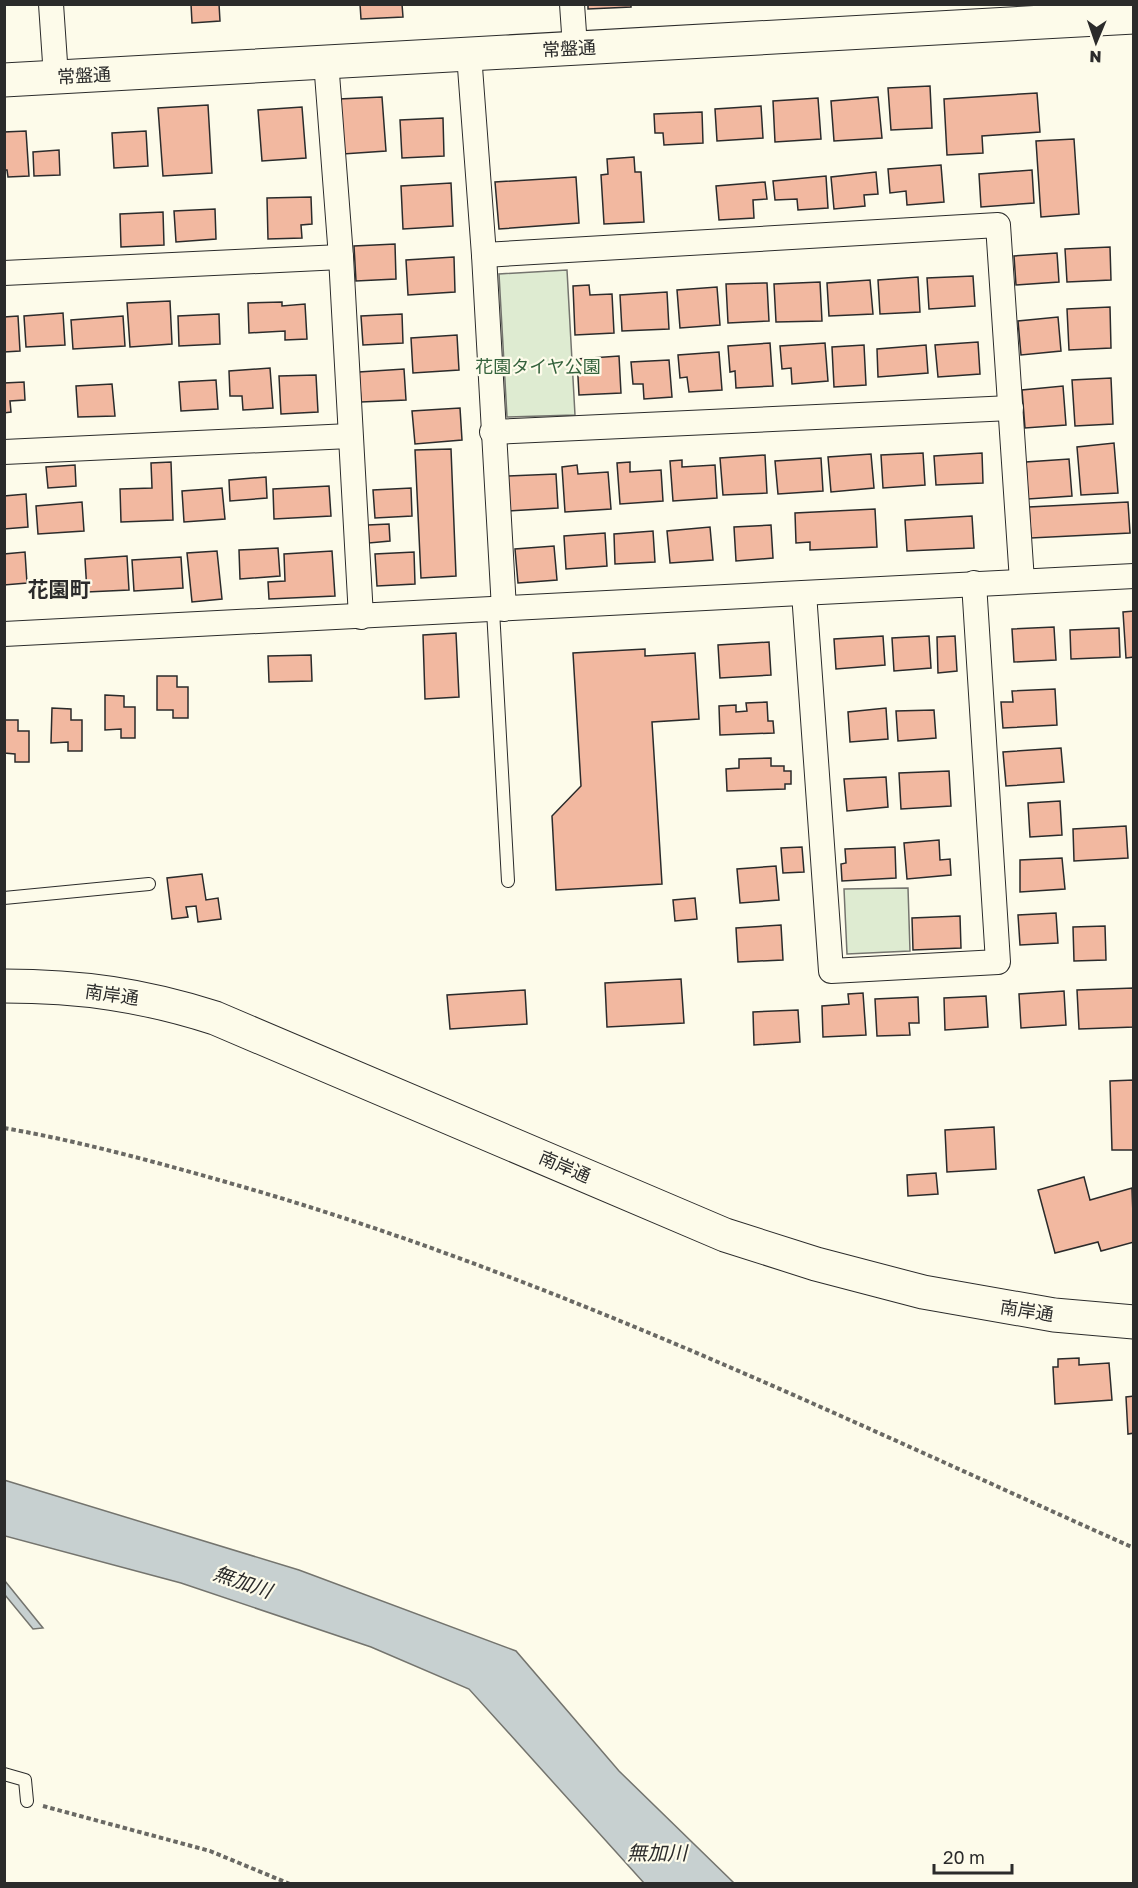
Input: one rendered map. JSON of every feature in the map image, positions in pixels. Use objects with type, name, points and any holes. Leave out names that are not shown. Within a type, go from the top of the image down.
[{"type":"main road","name":"常盤通","points":[[4,80],[1133,18]]},
{"type":"main road","name":"南岸通","points":[[4,986],[102,990],[163,1001],[215,1018],[725,1235],[816,1264],[923,1292],[1054,1315],[1134,1322]]},
{"type":"street","points":[[51,4],[56,77]]},
{"type":"street","points":[[572,4],[575,47]]},
{"type":"street","points":[[470,54],[484,255],[498,609]]},
{"type":"street","points":[[326,62],[341,257],[361,617]]},
{"type":"street","points":[[484,255],[998,225],[1022,581]]},
{"type":"street","points":[[4,273],[341,257]]},
{"type":"street","points":[[492,432],[1011,408]]},
{"type":"street","points":[[4,452],[350,436]]},
{"type":"street","points":[[4,634],[1134,576]]},
{"type":"street","points":[[804,593],[831,971],[986,963],[998,962],[974,583]]},
{"type":"lane","points":[[498,609],[508,881]]},
{"type":"lane","points":[[4,898],[149,884]]},
{"type":"lane","points":[[4,1774],[25,1780],[27,1801]]},
{"type":"path","points":[[4,1128],[180,1168],[339,1214],[552,1291],[1134,1548]]},
{"type":"path","points":[[27,1801],[210,1851],[290,1884]]},
{"type":"green space","name":"花園タイヤ公園","points":[[567,270],[575,415],[507,417],[499,274]]},
{"type":"green space","points":[[908,888],[910,951],[847,954],[844,889]]},
{"type":"water","name":"無加川","points":[[4,1480],[299,1570],[516,1651],[619,1771],[734,1883],[644,1883],[469,1689],[371,1647],[181,1583],[5,1536]]},
{"type":"water","points":[[4,1581],[43,1628],[33,1629],[5,1595]]},
{"type":"building","points":[[191,4],[219,4],[220,21],[192,23]]},
{"type":"building","points":[[360,4],[402,4],[403,17],[361,19]]},
{"type":"building","points":[[588,4],[631,4],[631,7],[588,9]]},
{"type":"building","points":[[930,86],[932,128],[891,130],[888,88]]},
{"type":"building","points":[[1037,93],[1040,132],[982,136],[983,153],[947,155],[944,99]]},
{"type":"building","points":[[382,97],[386,151],[343,154],[339,99]]},
{"type":"building","points":[[878,97],[882,138],[834,141],[831,101]]},
{"type":"building","points":[[818,98],[821,139],[775,142],[773,101]]},
{"type":"building","points":[[208,105],[212,173],[163,176],[158,108]]},
{"type":"building","points":[[761,106],[763,138],[717,141],[715,109]]},
{"type":"building","points":[[302,107],[306,158],[262,161],[258,110]]},
{"type":"building","points":[[702,112],[703,143],[664,145],[663,133],[655,133],[654,114]]},
{"type":"building","points":[[443,118],[444,156],[402,158],[400,120]]},
{"type":"building","points":[[26,131],[29,176],[8,177],[7,170],[4,170],[4,132]]},
{"type":"building","points":[[146,131],[148,166],[114,168],[112,133]]},
{"type":"building","points":[[1074,139],[1079,214],[1041,217],[1036,141]]},
{"type":"building","points":[[59,150],[60,175],[34,176],[33,152]]},
{"type":"building","points":[[634,157],[635,172],[641,172],[644,222],[604,224],[601,175],[608,174],[607,159]]},
{"type":"building","points":[[941,165],[944,202],[907,205],[906,191],[890,193],[888,169]]},
{"type":"building","points":[[1032,170],[1034,203],[981,207],[979,174]]},
{"type":"building","points":[[876,172],[878,194],[864,195],[865,206],[834,209],[831,177]]},
{"type":"building","points":[[826,176],[828,208],[798,210],[797,199],[775,200],[773,181]]},
{"type":"building","points":[[576,177],[579,223],[499,229],[495,182]]},
{"type":"building","points":[[765,182],[767,199],[753,200],[754,218],[719,220],[716,186]]},
{"type":"building","points":[[451,183],[453,226],[403,229],[401,186]]},
{"type":"building","points":[[311,197],[312,224],[301,225],[302,238],[268,239],[267,198]]},
{"type":"building","points":[[215,209],[216,239],[176,242],[174,211]]},
{"type":"building","points":[[163,212],[164,245],[121,247],[120,214]]},
{"type":"building","points":[[395,244],[396,279],[356,281],[354,246]]},
{"type":"building","points":[[1110,247],[1111,280],[1067,282],[1065,249]]},
{"type":"building","points":[[1057,253],[1059,282],[1016,285],[1014,256]]},
{"type":"building","points":[[454,257],[455,292],[408,295],[406,260]]},
{"type":"building","points":[[973,276],[975,306],[929,309],[927,278]]},
{"type":"building","points":[[918,277],[920,312],[880,314],[878,280]]},
{"type":"building","points":[[870,280],[873,314],[829,316],[827,283]]},
{"type":"building","points":[[820,282],[822,321],[776,322],[774,284]]},
{"type":"building","points":[[767,283],[769,321],[728,323],[726,284]]},
{"type":"building","points":[[589,285],[590,295],[612,294],[614,333],[575,335],[573,286]]},
{"type":"building","points":[[717,287],[720,325],[680,328],[677,290]]},
{"type":"building","points":[[667,292],[669,329],[622,331],[620,295]]},
{"type":"building","points":[[170,301],[172,344],[130,347],[127,303]]},
{"type":"building","points":[[282,302],[282,306],[305,304],[307,339],[285,340],[285,331],[249,333],[248,303]]},
{"type":"building","points":[[1110,307],[1111,348],[1069,350],[1067,309]]},
{"type":"building","points":[[63,313],[65,345],[26,347],[24,316]]},
{"type":"building","points":[[219,314],[220,344],[179,346],[178,316]]},
{"type":"building","points":[[402,314],[403,343],[363,345],[361,316]]},
{"type":"building","points":[[18,316],[20,351],[4,352],[4,317]]},
{"type":"building","points":[[123,316],[125,346],[73,349],[71,320]]},
{"type":"building","points":[[1058,317],[1061,351],[1021,355],[1018,321]]},
{"type":"building","points":[[457,335],[459,370],[413,373],[411,338]]},
{"type":"building","points":[[978,342],[980,374],[938,377],[935,345]]},
{"type":"building","points":[[770,343],[773,386],[736,388],[735,371],[730,372],[728,346]]},
{"type":"building","points":[[825,343],[828,381],[792,384],[791,368],[782,369],[780,346]]},
{"type":"building","points":[[864,345],[866,385],[834,387],[832,347]]},
{"type":"building","points":[[926,345],[928,373],[878,377],[877,349]]},
{"type":"building","points":[[719,352],[722,390],[689,392],[687,377],[680,378],[678,355]]},
{"type":"building","points":[[619,356],[621,393],[579,395],[577,359]]},
{"type":"building","points":[[669,360],[672,397],[644,399],[643,384],[633,384],[631,362]]},
{"type":"building","points":[[270,368],[273,408],[243,410],[242,396],[230,396],[229,371]]},
{"type":"building","points":[[404,369],[406,400],[361,402],[359,372]]},
{"type":"building","points":[[316,375],[318,412],[281,414],[279,376]]},
{"type":"building","points":[[1111,378],[1113,424],[1075,426],[1072,380]]},
{"type":"building","points":[[216,380],[218,409],[181,411],[179,382]]},
{"type":"building","points":[[24,382],[25,400],[10,401],[11,412],[4,413],[4,383]]},
{"type":"building","points":[[112,384],[115,416],[78,417],[76,386]]},
{"type":"building","points":[[1063,386],[1066,425],[1025,428],[1022,390]]},
{"type":"building","points":[[460,408],[462,440],[415,444],[412,411]]},
{"type":"building","points":[[1114,443],[1118,493],[1081,495],[1077,447]]},
{"type":"building","points":[[451,449],[456,576],[421,578],[415,450]]},
{"type":"building","points":[[923,453],[925,485],[883,488],[881,455]]},
{"type":"building","points":[[982,453],[983,483],[936,485],[934,456]]},
{"type":"building","points":[[871,454],[874,488],[831,492],[828,457]]},
{"type":"building","points":[[765,455],[767,493],[723,495],[720,458]]},
{"type":"building","points":[[821,458],[823,491],[778,494],[775,461]]},
{"type":"building","points":[[1069,459],[1072,496],[1028,499],[1026,462]]},
{"type":"building","points":[[682,460],[682,467],[715,465],[717,498],[673,501],[670,461]]},
{"type":"building","points":[[171,462],[173,520],[121,522],[120,489],[152,488],[151,463]]},
{"type":"building","points":[[630,462],[630,472],[661,470],[663,501],[620,504],[617,463]]},
{"type":"building","points":[[75,465],[76,486],[48,488],[46,467]]},
{"type":"building","points":[[577,465],[578,474],[608,472],[611,509],[565,512],[562,467]]},
{"type":"building","points":[[556,474],[558,508],[507,511],[505,476]]},
{"type":"building","points":[[266,477],[267,498],[230,501],[229,480]]},
{"type":"building","points":[[329,486],[331,516],[274,519],[273,489]]},
{"type":"building","points":[[222,488],[225,519],[184,522],[182,491]]},
{"type":"building","points":[[411,488],[412,516],[375,518],[373,490]]},
{"type":"building","points":[[26,494],[28,527],[4,529],[4,496]]},
{"type":"building","points":[[82,502],[84,531],[38,534],[36,506]]},
{"type":"building","points":[[1128,502],[1130,533],[1031,538],[1029,507]]},
{"type":"building","points":[[875,509],[877,547],[810,550],[810,542],[796,543],[795,513]]},
{"type":"building","points":[[972,516],[974,548],[907,551],[905,520]]},
{"type":"building","points":[[389,524],[390,541],[369,543],[368,525]]},
{"type":"building","points":[[771,525],[773,558],[736,561],[734,527]]},
{"type":"building","points":[[710,527],[713,560],[670,563],[667,531]]},
{"type":"building","points":[[653,531],[655,562],[615,564],[614,534]]},
{"type":"building","points":[[605,533],[607,566],[566,569],[564,536]]},
{"type":"building","points":[[554,546],[557,580],[518,583],[515,549]]},
{"type":"building","points":[[278,548],[280,576],[240,579],[239,550]]},
{"type":"building","points":[[217,551],[222,599],[192,602],[187,553]]},
{"type":"building","points":[[332,551],[335,596],[269,599],[268,582],[285,581],[284,554]]},
{"type":"building","points":[[25,552],[27,583],[4,585],[4,554]]},
{"type":"building","points":[[414,552],[415,584],[377,586],[375,554]]},
{"type":"building","points":[[127,556],[129,590],[87,592],[85,559]]},
{"type":"building","points":[[181,557],[183,588],[134,591],[132,560]]},
{"type":"building","points":[[1134,611],[1134,657],[1126,658],[1123,612]]},
{"type":"building","points":[[1054,627],[1056,660],[1014,662],[1012,629]]},
{"type":"building","points":[[1119,628],[1120,657],[1071,659],[1070,630]]},
{"type":"building","points":[[456,633],[459,697],[425,699],[423,635]]},
{"type":"building","points":[[883,636],[885,665],[836,669],[834,639]]},
{"type":"building","points":[[929,636],[931,668],[894,671],[892,638]]},
{"type":"building","points":[[955,636],[957,671],[938,673],[937,637]]},
{"type":"building","points":[[769,642],[771,675],[720,678],[718,645]]},
{"type":"building","points":[[645,649],[645,656],[695,653],[699,719],[652,722],[662,884],[556,890],[552,816],[581,786],[573,653]]},
{"type":"building","points":[[311,655],[312,681],[269,682],[268,656]]},
{"type":"building","points":[[157,676],[177,676],[177,687],[188,687],[188,718],[173,718],[173,710],[157,710]]},
{"type":"building","points":[[1055,689],[1057,725],[1003,728],[1001,702],[1013,702],[1012,691]]},
{"type":"building","points":[[105,695],[124,696],[124,707],[135,707],[135,738],[121,738],[121,729],[105,730]]},
{"type":"building","points":[[767,702],[768,721],[773,721],[774,733],[720,735],[719,706],[736,705],[736,712],[747,711],[746,703]]},
{"type":"building","points":[[52,708],[71,709],[71,720],[82,720],[82,751],[68,751],[68,742],[51,743]]},
{"type":"building","points":[[886,708],[888,739],[850,742],[848,712]]},
{"type":"building","points":[[934,710],[936,738],[898,741],[896,711]]},
{"type":"building","points":[[4,720],[18,720],[18,731],[29,731],[29,762],[15,762],[15,754],[4,753]]},
{"type":"building","points":[[1061,748],[1064,782],[1006,786],[1003,752]]},
{"type":"building","points":[[771,758],[771,766],[784,766],[784,771],[791,771],[791,784],[785,784],[785,789],[727,791],[726,769],[739,768],[739,759]]},
{"type":"building","points":[[949,771],[951,806],[901,809],[899,773]]},
{"type":"building","points":[[886,777],[888,807],[847,811],[844,779]]},
{"type":"building","points":[[1060,801],[1062,835],[1030,837],[1028,803]]},
{"type":"building","points":[[1126,826],[1128,858],[1074,861],[1073,829]]},
{"type":"building","points":[[939,840],[940,860],[950,859],[951,875],[907,879],[904,843]]},
{"type":"building","points":[[802,847],[804,872],[783,873],[781,848]]},
{"type":"building","points":[[895,847],[896,878],[842,881],[841,864],[846,863],[845,849]]},
{"type":"building","points":[[1062,858],[1065,889],[1020,892],[1020,860]]},
{"type":"building","points":[[776,866],[779,900],[740,903],[737,869]]},
{"type":"building","points":[[202,874],[206,900],[218,898],[221,919],[198,922],[196,906],[186,907],[188,917],[172,919],[167,878]]},
{"type":"building","points":[[695,898],[697,919],[675,921],[673,900]]},
{"type":"building","points":[[1056,913],[1058,943],[1020,945],[1018,915]]},
{"type":"building","points":[[960,916],[961,948],[913,950],[912,918]]},
{"type":"building","points":[[781,925],[783,960],[738,962],[736,928]]},
{"type":"building","points":[[1105,926],[1106,960],[1074,961],[1073,927]]},
{"type":"building","points":[[681,979],[684,1023],[607,1027],[605,983]]},
{"type":"building","points":[[1134,988],[1134,1027],[1079,1029],[1077,990]]},
{"type":"building","points":[[525,990],[527,1024],[450,1029],[447,995]]},
{"type":"building","points":[[1064,991],[1066,1025],[1021,1028],[1019,994]]},
{"type":"building","points":[[863,993],[866,1035],[823,1037],[822,1006],[849,1004],[848,994]]},
{"type":"building","points":[[986,996],[988,1027],[945,1030],[944,998]]},
{"type":"building","points":[[918,997],[919,1023],[909,1023],[910,1035],[877,1036],[875,999]]},
{"type":"building","points":[[798,1010],[800,1042],[754,1045],[753,1012]]},
{"type":"building","points":[[1134,1080],[1134,1150],[1112,1150],[1110,1081]]},
{"type":"building","points":[[994,1127],[996,1169],[947,1172],[945,1130]]},
{"type":"building","points":[[936,1173],[938,1194],[908,1196],[907,1175]]},
{"type":"building","points":[[1084,1177],[1090,1200],[1132,1188],[1134,1242],[1101,1251],[1098,1242],[1055,1253],[1038,1190]]},
{"type":"building","points":[[1079,1358],[1079,1365],[1109,1363],[1112,1400],[1055,1404],[1053,1367],[1058,1367],[1058,1359]]},
{"type":"building","points":[[1134,1396],[1134,1433],[1128,1434],[1126,1397]]},
{"type":"district","name":"花園町","points":[[59,589]]}]
